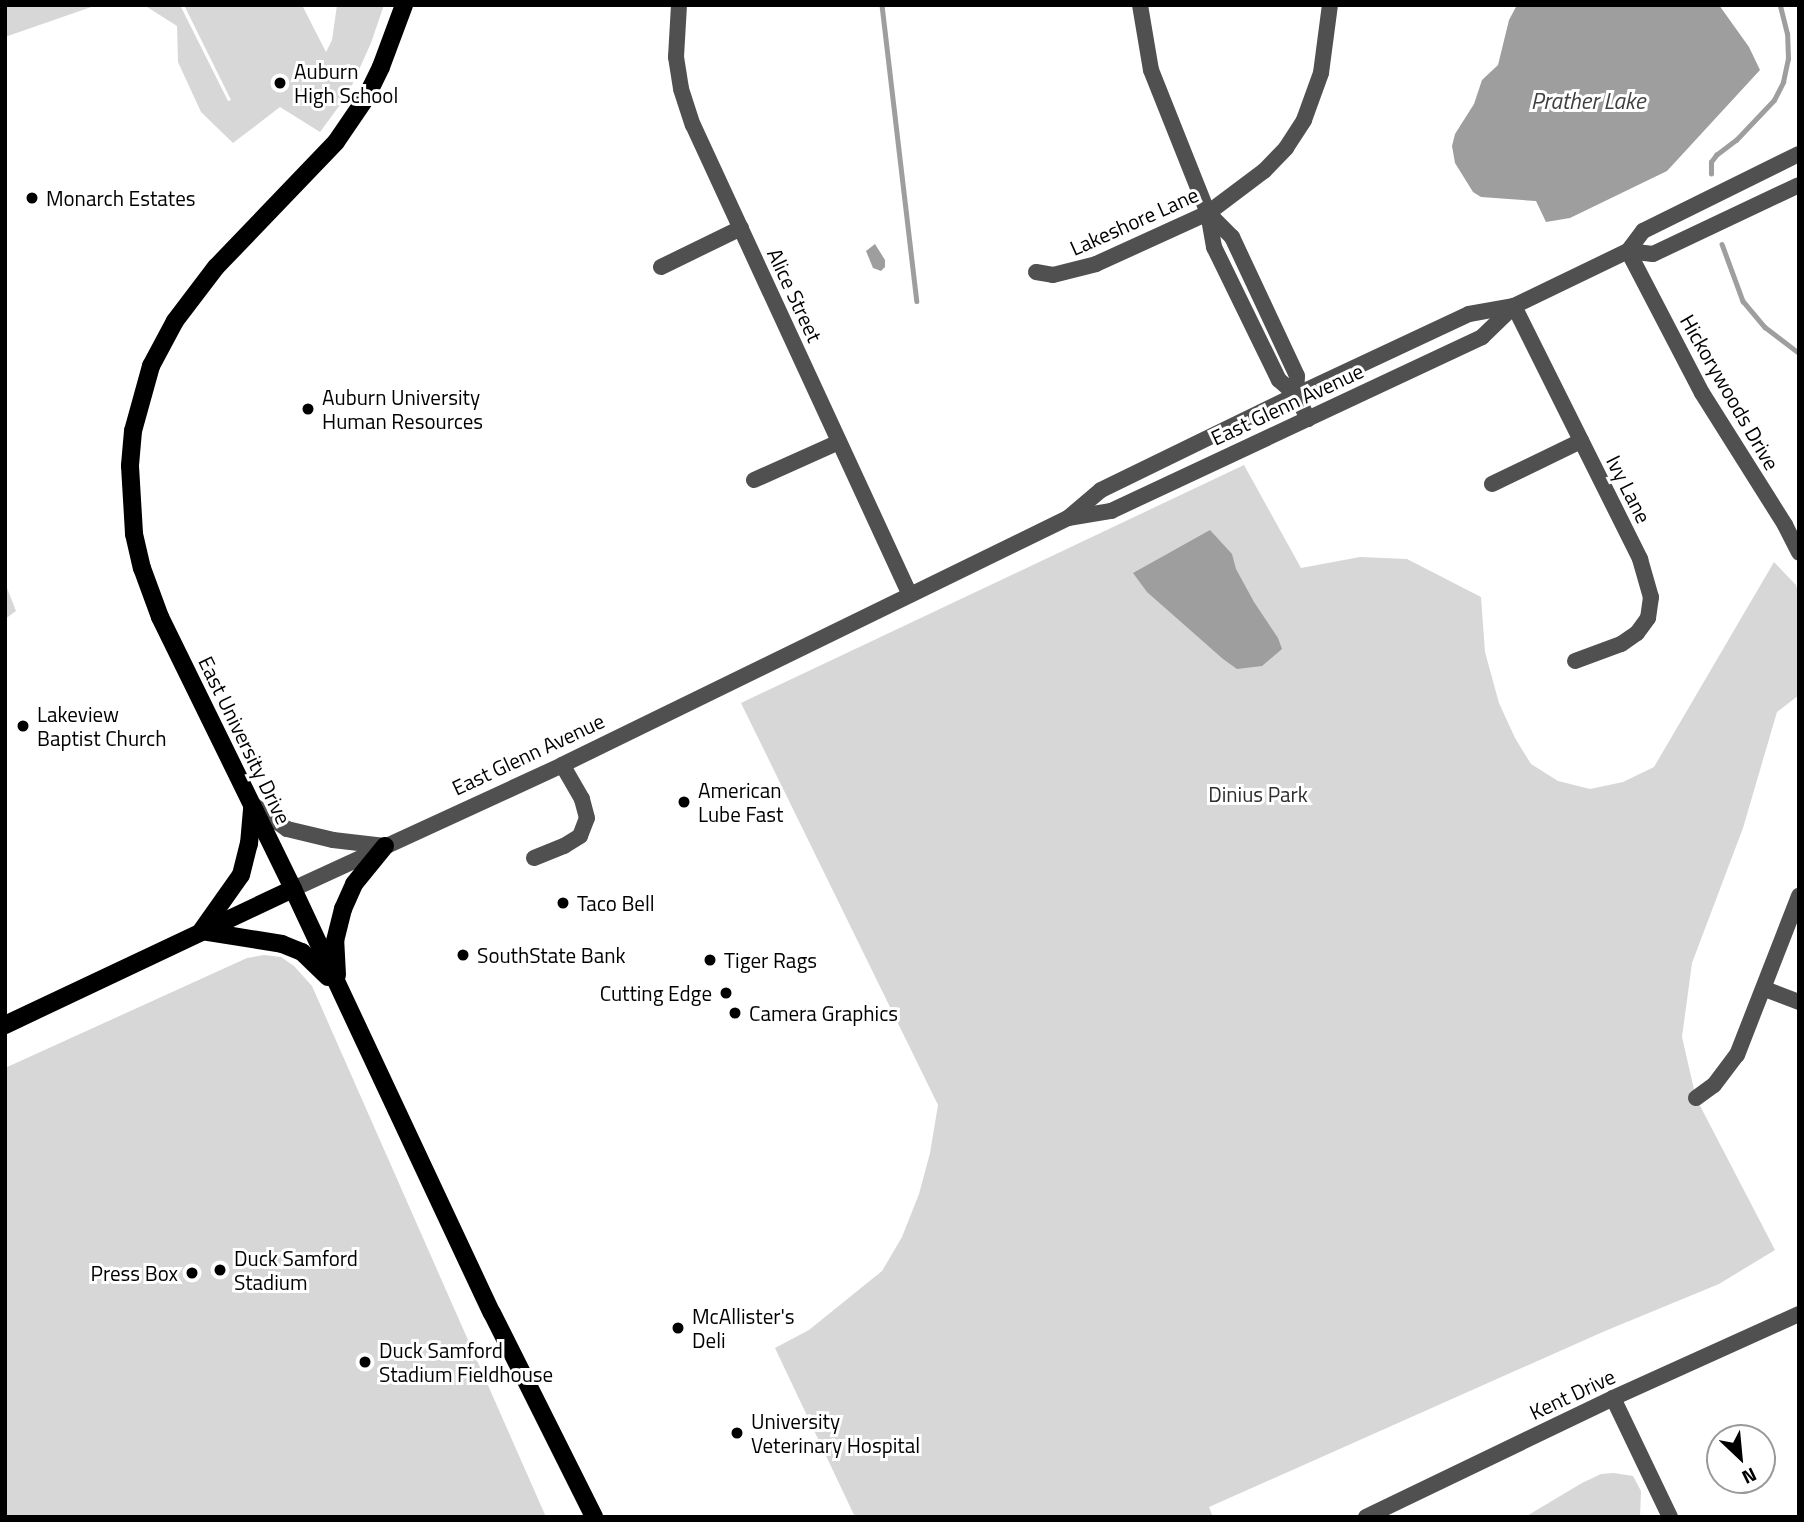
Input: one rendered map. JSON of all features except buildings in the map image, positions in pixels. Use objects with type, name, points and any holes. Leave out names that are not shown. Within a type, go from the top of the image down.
[{"type":"main road","name":"East University Drive","points":[[404,5],[382,67],[366,99],[336,142],[216,267],[175,321],[151,366],[133,431],[132,506],[142,568],[160,617],[293,889],[492,1313],[593,1517]]},
{"type":"main road","points":[[252,804],[249,844],[241,875],[202,931],[246,940],[265,940],[302,952],[337,985]]},
{"type":"main road","points":[[337,985],[335,941],[342,909],[354,884],[385,846]]},
{"type":"main road","name":"East Glenn Avenue","points":[[5,1025],[293,889]]},
{"type":"street","name":"Alice Street","points":[[679,5],[676,57],[681,89],[693,125],[909,593]]},
{"type":"street","points":[[1140,5],[1151,70],[1208,214],[1232,237],[1297,376],[1296,395],[1308,419]]},
{"type":"street","name":"Lakeshore Lane","points":[[1036,272],[1053,275],[1078,270],[1208,214],[1264,172],[1286,148],[1304,120],[1321,73],[1330,5]]},
{"type":"street","name":"East Glenn Avenue","points":[[1068,518],[1101,489],[1469,314],[1514,306],[1628,251],[1643,231],[1799,154]]},
{"type":"street","name":"East Glenn Avenue","points":[[1628,251],[1653,254],[1799,185]]},
{"type":"street","points":[[661,267],[741,228]]},
{"type":"street","name":"Hickorywoods Drive","points":[[1628,251],[1702,393],[1785,525],[1799,553]]},
{"type":"street","name":"East Glenn Avenue","points":[[293,889],[562,765],[909,593],[1068,518],[1111,511],[1482,337],[1514,306]]},
{"type":"street","name":"Ivy Lane","points":[[1514,306],[1640,559],[1651,597],[1648,618],[1637,633],[1621,644],[1575,661]]},
{"type":"street","points":[[1492,484],[1581,441]]},
{"type":"street","points":[[754,480],[839,442]]},
{"type":"street","points":[[534,858],[564,846],[580,836],[587,818],[583,799],[562,765]]},
{"type":"street","points":[[252,804],[288,829],[333,840],[385,846]]},
{"type":"street","points":[[1696,1098],[1720,1078],[1737,1055],[1765,989],[1799,896]]},
{"type":"street","points":[[1765,989],[1799,1002]]},
{"type":"street","name":"Kent Drive","points":[[1366,1517],[1613,1398],[1799,1314]]},
{"type":"street","points":[[1613,1398],[1670,1517]]},
{"type":"green space","points":[[5,5],[97,5],[5,37]]},
{"type":"green space","name":"Auburn High School","points":[[144,5],[180,5],[228,101],[231,100],[184,5],[302,5],[326,52],[332,40],[337,5],[384,5],[371,43],[348,94],[320,132],[280,107],[233,143],[201,112],[178,62],[177,26]]},
{"type":"green space","name":"Dinius Park","points":[[1244,465],[1301,568],[1360,557],[1407,559],[1481,597],[1485,652],[1499,703],[1515,738],[1531,764],[1558,781],[1590,789],[1623,782],[1654,767],[1774,562],[1796,585],[1799,597],[1799,695],[1777,712],[1743,828],[1692,963],[1682,1037],[1696,1098],[1775,1250],[1719,1284],[1605,1331],[1209,1507],[1213,1517],[855,1517],[775,1348],[809,1330],[882,1271],[902,1237],[919,1194],[930,1153],[938,1105],[741,703]]},
{"type":"green space","points":[[5,583],[16,611],[5,619]]},
{"type":"green space","points":[[264,955],[281,957],[294,966],[312,986],[546,1517],[5,1517],[5,1068],[247,958]]},
{"type":"green space","points":[[1601,1474],[1633,1476],[1641,1491],[1640,1517],[1525,1517],[1582,1483]]},
{"type":"water","name":"Prather Lake","points":[[1517,5],[1719,5],[1749,47],[1760,70],[1667,171],[1570,218],[1546,222],[1536,201],[1481,197],[1473,192],[1455,163],[1452,146],[1455,134],[1474,104],[1482,80],[1498,65],[1509,20]]},
{"type":"water","points":[[875,244],[885,260],[885,267],[881,271],[873,268],[866,251]]},
{"type":"water","points":[[1210,530],[1232,554],[1236,569],[1254,602],[1278,638],[1282,649],[1262,666],[1237,669],[1223,659],[1147,592],[1133,573]]},
{"type":"waterway","points":[[882,5],[917,301]]},
{"type":"waterway","points":[[1711,174],[1711,162],[1716,155],[1736,140],[1774,100],[1783,82],[1788,59],[1787,34],[1780,5]]},
{"type":"waterway","points":[[1722,244],[1743,301],[1765,327],[1799,353]]},
{"type":"place","name":"Auburn High School","points":[[280,83]]},
{"type":"place","name":"Monarch Estates","points":[[32,198]]},
{"type":"place","name":"Auburn University Human Resources","points":[[308,409]]},
{"type":"place","name":"Lakeview Baptist Church","points":[[23,726]]},
{"type":"place","name":"American Lube Fast","points":[[684,802]]},
{"type":"place","name":"Taco Bell","points":[[563,903]]},
{"type":"place","name":"SouthState Bank","points":[[463,955]]},
{"type":"place","name":"Tiger Rags","points":[[710,960]]},
{"type":"place","name":"Cutting Edge","points":[[726,993]]},
{"type":"place","name":"Camera Graphics","points":[[735,1013]]},
{"type":"place","name":"Duck Samford Stadium","points":[[220,1270]]},
{"type":"place","name":"Press Box","points":[[192,1273]]},
{"type":"place","name":"McAllister's Deli","points":[[678,1328]]},
{"type":"place","name":"Duck Samford Stadium Fieldhouse","points":[[365,1362]]},
{"type":"place","name":"University Veterinary Hospital","points":[[737,1433]]}]
